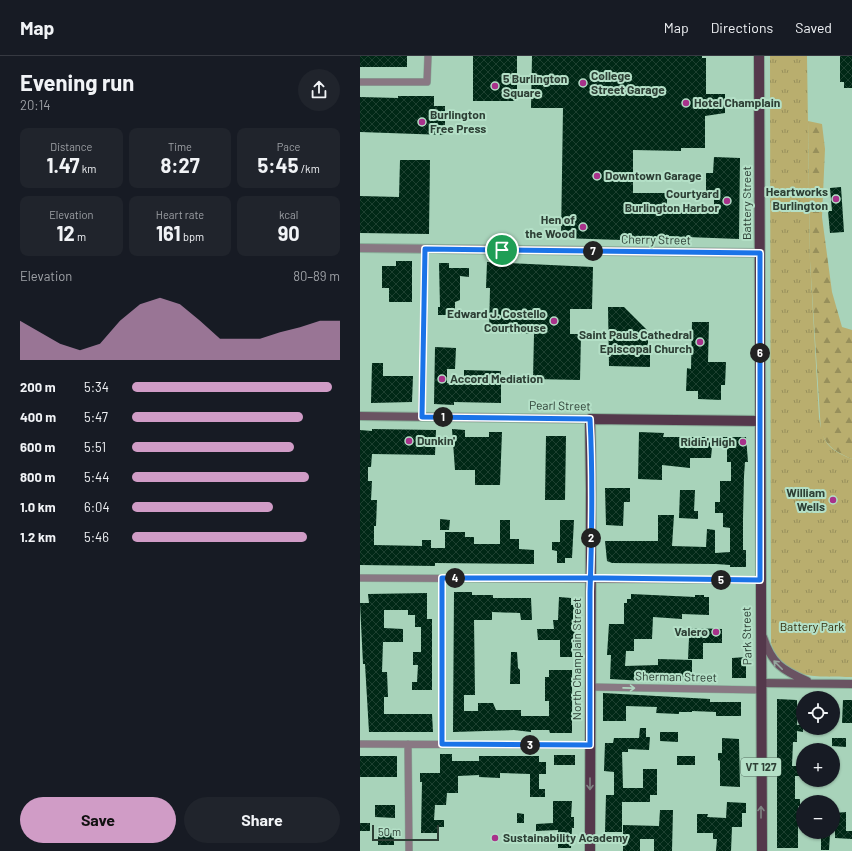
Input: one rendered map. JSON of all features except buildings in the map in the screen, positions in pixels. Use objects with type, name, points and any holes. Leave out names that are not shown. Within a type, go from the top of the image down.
[{"type":"main road","name":"Battery Street","points":[[759,56],[760,421]]},
{"type":"main road","name":"Pearl Street","points":[[360,416],[760,421]]},
{"type":"main road","name":"North Champlain Street","points":[[590,419],[590,851]]},
{"type":"main road","name":"Park Street","points":[[760,421],[762,851]]},
{"type":"main road","name":"Sherman Street","points":[[760,629],[768,653],[774,660],[787,673],[812,683]]},
{"type":"main road","name":"Sherman Street","points":[[761,686],[812,683],[852,684]]},
{"type":"street","points":[[360,82],[428,82],[428,56]]},
{"type":"street","name":"Cherry Street","points":[[360,248],[760,253]]},
{"type":"street","points":[[422,417],[425,249]]},
{"type":"street","points":[[360,578],[760,580]]},
{"type":"street","points":[[442,578],[442,744]]},
{"type":"street","name":"Sherman Street","points":[[590,687],[761,686]]},
{"type":"street","points":[[360,744],[590,745]]},
{"type":"street","points":[[408,744],[409,851]]},
{"type":"green space","name":"Battery Park","points":[[770,56],[807,56],[810,261],[819,417],[822,434],[828,444],[837,452],[852,459],[852,677],[815,676],[793,671],[784,665],[777,656],[771,643]]},
{"type":"green space","points":[[808,121],[822,124],[825,149],[822,217],[832,292],[842,327],[852,330],[852,459],[833,449],[821,432],[810,261]]},
{"type":"place","name":"College Street Garage","points":[[583,83]]},
{"type":"place","name":"5 Burlington Square","points":[[495,86]]},
{"type":"place","name":"Hotel Champlain","points":[[686,103]]},
{"type":"place","name":"Burlington Free Press","points":[[422,122]]},
{"type":"place","name":"Downtown Garage","points":[[597,176]]},
{"type":"place","name":"Heartworks Burlington","points":[[836,199]]},
{"type":"place","name":"Courtyard Burlington Harbor","points":[[727,201]]},
{"type":"place","name":"Hen of the Wood","points":[[583,227]]},
{"type":"place","name":"Edward J. Costello Courthouse","points":[[554,321]]},
{"type":"place","name":"Saint Pauls Cathedral Episcopal Church","points":[[700,342]]},
{"type":"place","name":"Accord Mediation","points":[[442,379]]},
{"type":"place","name":"Dunkin'","points":[[409,441]]},
{"type":"place","name":"Ridin' High","points":[[743,442]]},
{"type":"place","name":"William Wells","points":[[833,500]]},
{"type":"place","name":"Valero","points":[[716,632]]},
{"type":"place","name":"Sustainability Academy","points":[[495,838]]},
{"type":"route","points":[[502,250],[425,249],[422,417],[590,419],[591,462],[591,578],[590,592],[590,745],[442,744],[442,578],[577,578],[591,578],[604,578],[760,580],[760,253],[502,250]]}]
